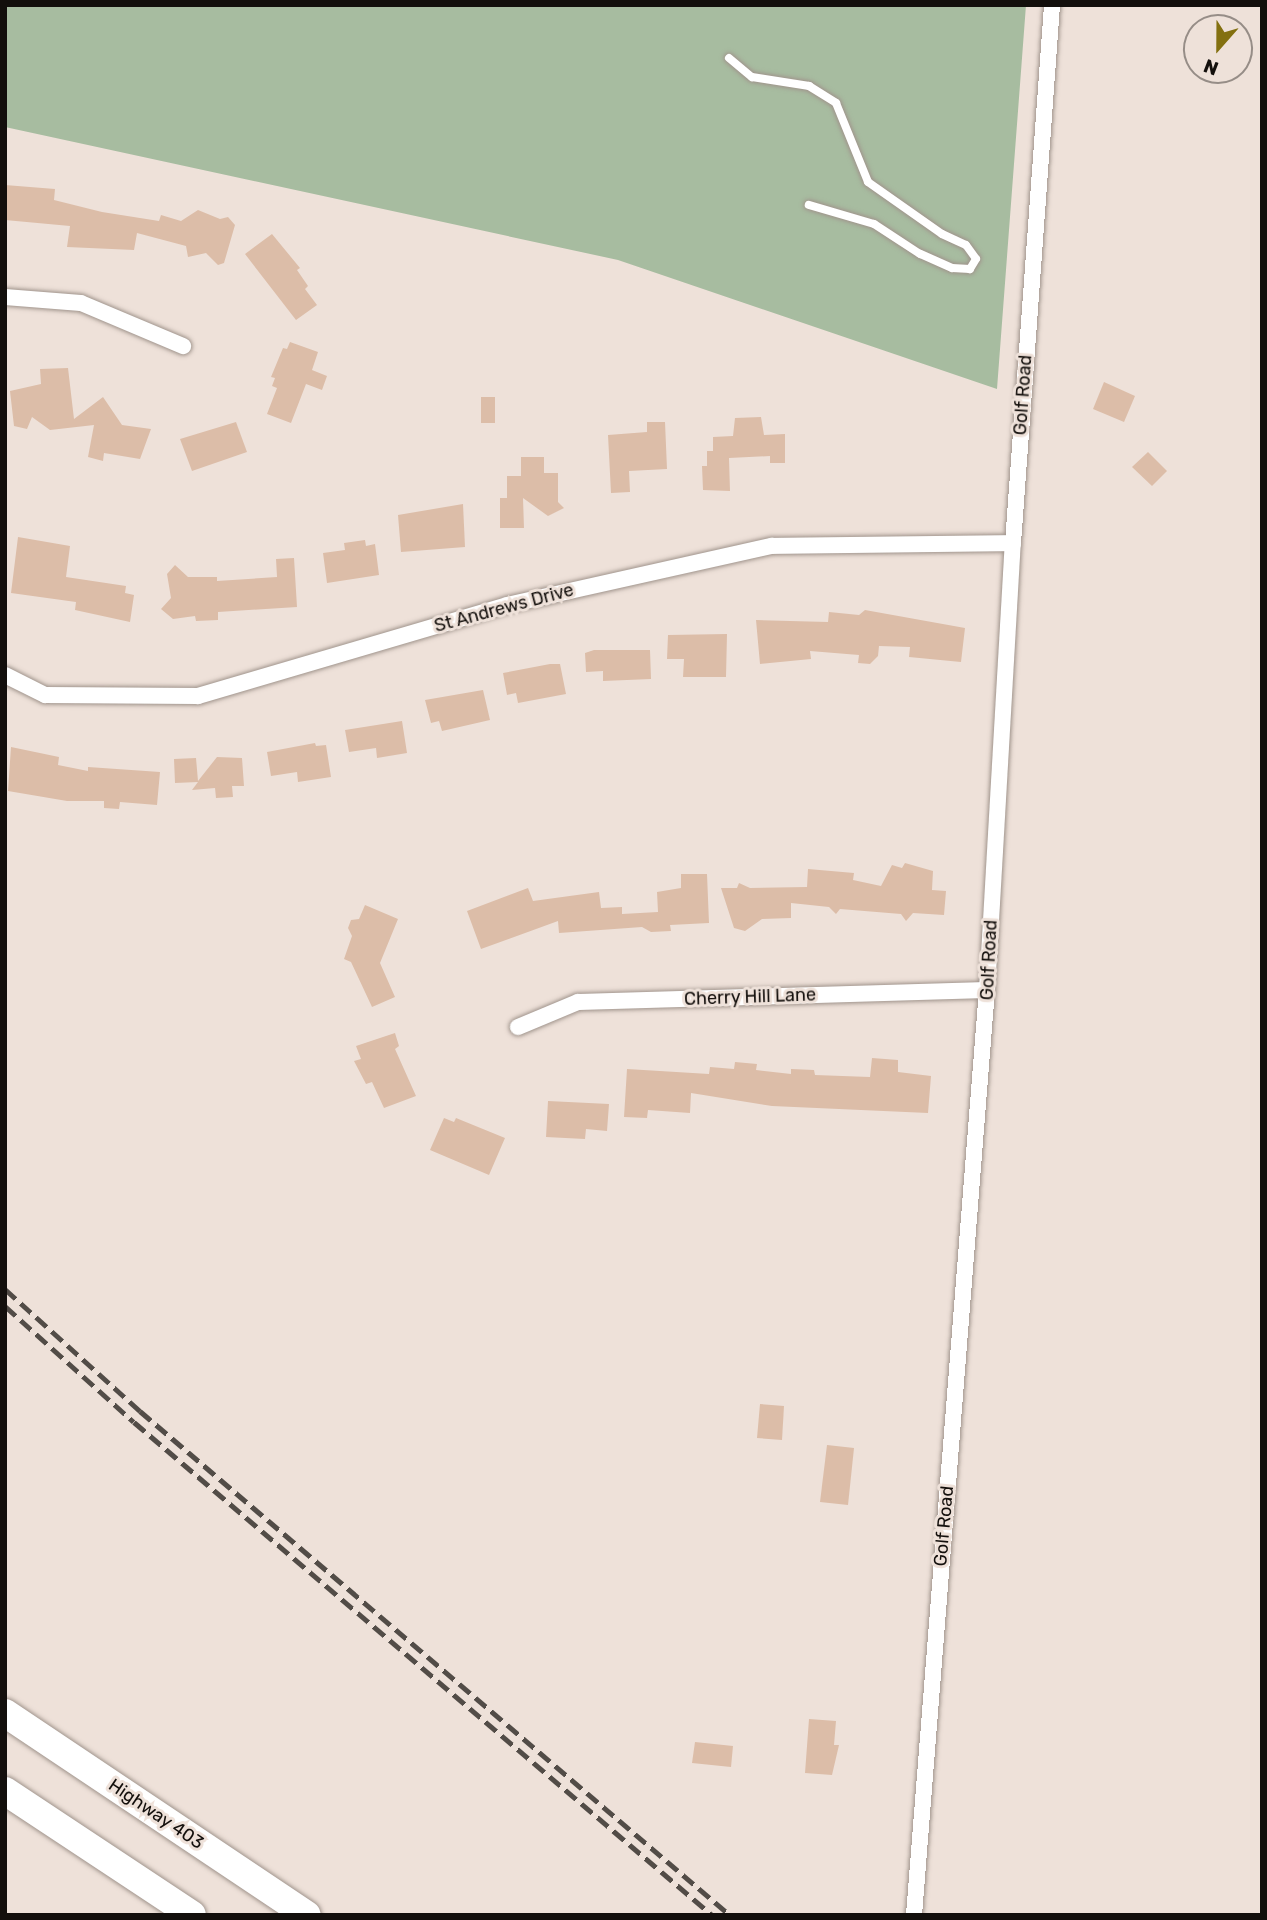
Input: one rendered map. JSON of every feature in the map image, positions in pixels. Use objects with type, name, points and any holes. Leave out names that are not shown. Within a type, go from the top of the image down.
[{"type":"highway","points":[[5,1699],[31,1730]]},
{"type":"highway","name":"Highway 403","points":[[5,1713],[307,1915]]},
{"type":"highway","points":[[5,1791],[192,1915]]},
{"type":"street","name":"Golf Road","points":[[914,1915],[988,990],[1013,543],[1052,5]]},
{"type":"street","points":[[5,297],[81,303],[183,346]]},
{"type":"street","name":"St Andrews Drive","points":[[5,675],[45,695],[198,696],[507,605],[772,546],[1013,543]]},
{"type":"street","name":"Cherry Hill Lane","points":[[518,1027],[578,1002],[988,990]]},
{"type":"lane","points":[[729,58],[752,77],[809,86],[836,103],[868,182],[942,234],[966,245],[975,253],[974,265],[963,271],[952,268],[920,254],[874,224],[809,205]]},
{"type":"green space","points":[[5,5],[1026,5],[997,389],[618,260],[5,127]]},
{"type":"building","points":[[5,185],[55,189],[54,200],[102,212],[159,221],[161,215],[181,221],[198,210],[220,219],[228,217],[235,225],[224,263],[218,265],[206,253],[188,257],[186,246],[137,233],[134,250],[67,247],[70,226],[5,220]]},
{"type":"building","points":[[272,234],[300,268],[297,270],[308,286],[305,289],[317,305],[296,320],[245,254]]},
{"type":"building","points":[[290,342],[318,352],[312,370],[327,376],[322,390],[306,384],[291,423],[267,414],[277,388],[272,386],[275,378],[271,377],[283,348],[287,349]]},
{"type":"building","points":[[68,368],[74,419],[103,397],[122,425],[151,429],[140,459],[104,453],[103,461],[88,457],[94,425],[50,430],[32,417],[27,429],[14,426],[10,391],[41,384],[40,369]]},
{"type":"building","points":[[1104,382],[1135,396],[1124,422],[1093,409]]},
{"type":"building","points":[[481,397],[495,397],[495,423],[481,423]]},
{"type":"building","points":[[761,417],[764,435],[785,434],[785,463],[770,463],[770,456],[729,458],[730,491],[703,490],[702,466],[707,466],[707,451],[713,451],[713,437],[733,436],[735,418]]},
{"type":"building","points":[[236,422],[247,452],[192,471],[180,439]]},
{"type":"building","points":[[647,422],[665,422],[667,469],[629,471],[630,492],[611,493],[608,435],[647,432]]},
{"type":"building","points":[[1148,452],[1167,471],[1152,486],[1132,467]]},
{"type":"building","points":[[521,457],[544,457],[544,473],[558,473],[558,502],[564,508],[548,516],[523,498],[524,528],[500,528],[500,498],[507,498],[507,476],[521,476]]},
{"type":"building","points":[[463,504],[465,547],[401,552],[398,515]]},
{"type":"building","points":[[18,537],[70,546],[66,577],[126,586],[125,593],[134,595],[130,622],[75,610],[76,602],[11,593]]},
{"type":"building","points":[[365,540],[366,546],[375,544],[379,575],[327,583],[323,553],[345,550],[344,543]]},
{"type":"building","points":[[294,558],[297,607],[218,612],[218,620],[196,621],[195,616],[173,619],[161,609],[171,598],[167,574],[175,565],[188,577],[217,577],[217,581],[277,577],[276,559]]},
{"type":"building","points":[[865,610],[965,628],[961,662],[909,657],[910,647],[879,646],[878,656],[870,664],[858,663],[859,655],[810,651],[811,659],[760,664],[756,620],[828,622],[829,612],[859,615]]},
{"type":"building","points":[[727,634],[726,677],[683,677],[684,659],[667,659],[668,635]]},
{"type":"building","points":[[594,650],[650,650],[651,679],[603,681],[603,671],[586,672],[585,653]]},
{"type":"building","points":[[560,664],[566,694],[518,703],[516,693],[507,695],[503,673]]},
{"type":"building","points":[[483,690],[490,720],[442,731],[439,721],[431,723],[425,700]]},
{"type":"building","points":[[402,721],[407,753],[377,758],[376,748],[349,752],[345,730]]},
{"type":"building","points":[[315,743],[316,746],[326,745],[331,777],[298,782],[297,772],[271,776],[267,752]]},
{"type":"building","points":[[11,747],[59,757],[58,765],[88,771],[88,767],[160,772],[157,805],[120,802],[119,809],[104,808],[104,801],[67,801],[8,791]]},
{"type":"building","points":[[217,757],[242,758],[244,786],[232,786],[233,797],[216,798],[215,788],[192,790],[198,782],[175,783],[174,759],[196,758],[198,781]]},
{"type":"building","points":[[905,863],[933,871],[932,890],[946,891],[944,915],[913,913],[906,921],[901,914],[840,909],[836,914],[829,907],[791,903],[791,918],[762,919],[745,931],[734,928],[721,888],[737,888],[739,883],[750,888],[807,887],[808,869],[854,873],[853,880],[881,886],[892,865],[902,868]]},
{"type":"building","points":[[681,874],[707,874],[709,923],[670,925],[671,931],[651,932],[642,927],[559,933],[558,921],[481,949],[467,911],[528,888],[533,901],[599,892],[601,908],[622,907],[622,914],[658,912],[657,892],[681,888]]},
{"type":"building","points":[[365,905],[398,919],[380,963],[395,997],[372,1007],[351,962],[344,959],[352,936],[348,928],[351,920],[359,919]]},
{"type":"building","points":[[395,1033],[399,1046],[395,1049],[416,1096],[384,1108],[372,1082],[366,1084],[354,1061],[361,1059],[356,1046]]},
{"type":"building","points":[[872,1058],[898,1060],[898,1072],[931,1076],[928,1113],[772,1106],[691,1093],[690,1113],[648,1110],[647,1118],[624,1117],[627,1069],[709,1074],[710,1067],[734,1069],[735,1062],[757,1064],[756,1070],[791,1074],[791,1069],[814,1070],[815,1075],[870,1077]]},
{"type":"building","points":[[548,1101],[609,1104],[607,1131],[586,1129],[585,1139],[546,1137]]},
{"type":"building","points":[[444,1118],[454,1122],[456,1118],[505,1138],[489,1175],[430,1150]]},
{"type":"building","points":[[760,1404],[784,1406],[782,1440],[757,1438]]},
{"type":"building","points":[[827,1445],[854,1448],[848,1505],[820,1502]]},
{"type":"building","points":[[809,1719],[836,1721],[834,1745],[839,1745],[832,1775],[805,1773]]},
{"type":"building","points":[[695,1742],[733,1746],[731,1767],[692,1763]]},
{"type":"railway","points":[[5,1289],[140,1411],[730,1915]]},
{"type":"railway","points":[[5,1306],[134,1422],[712,1915]]}]
